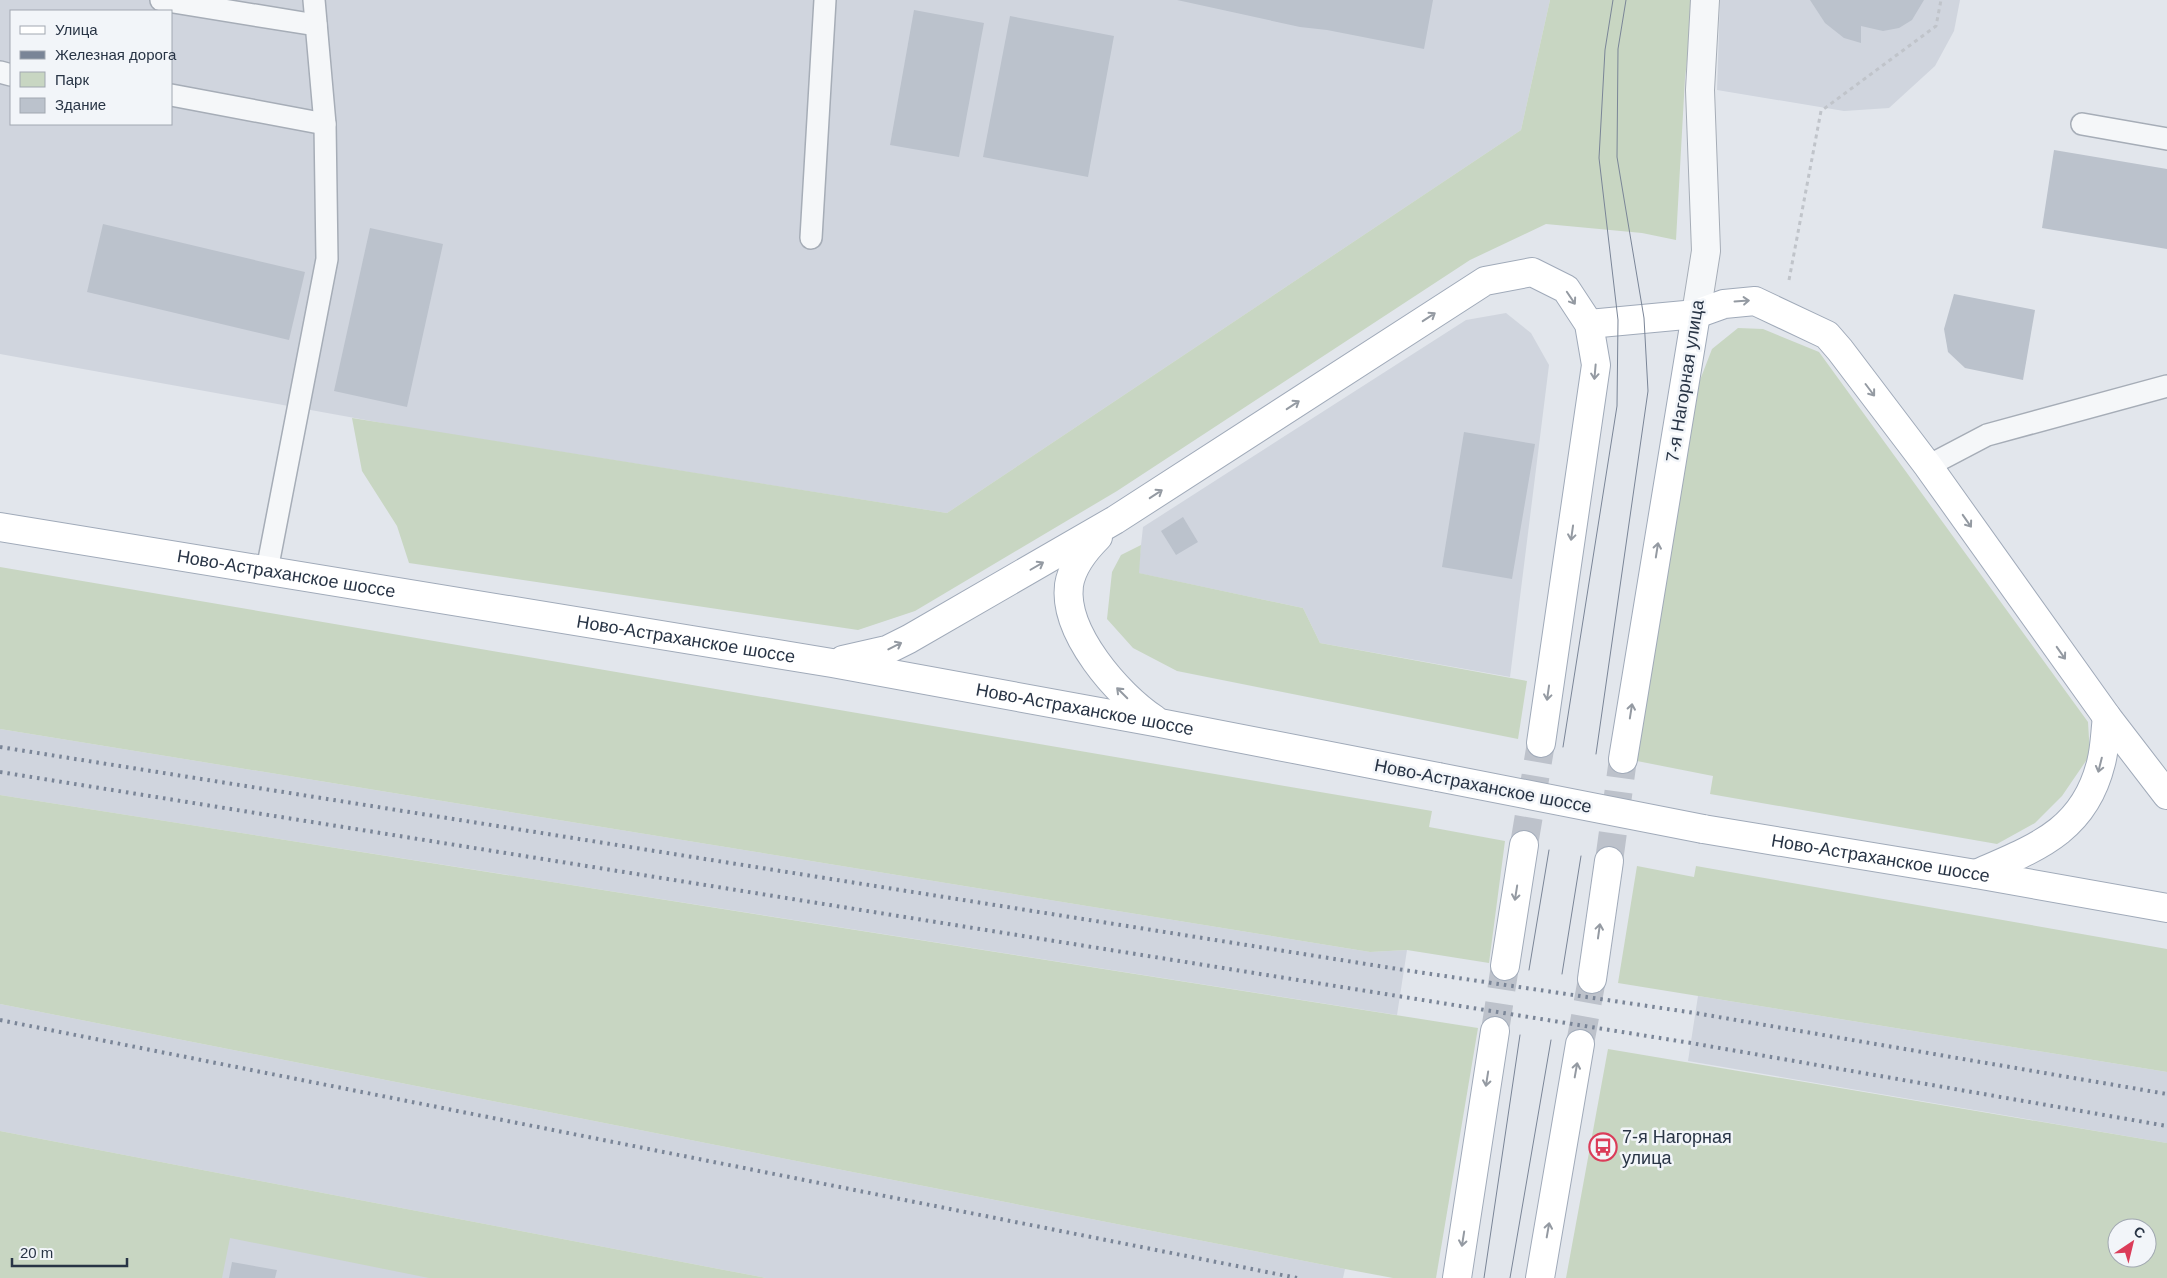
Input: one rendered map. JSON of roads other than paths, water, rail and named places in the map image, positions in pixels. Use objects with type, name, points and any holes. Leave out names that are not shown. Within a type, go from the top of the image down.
[{"type":"main road","points":[[832,663],[888,650],[1115,520],[1485,280],[1532,272],[1566,289],[1589,324],[1596,365],[1541,743]]},
{"type":"main road","points":[[1589,324],[1696,314],[1724,304],[1739,301],[1755,301],[1827,335],[1928,466],[2107,717],[2167,795]]},
{"type":"main road","name":"7-я Нагорная улица","points":[[1623,759],[1696,314]]},
{"type":"main road","points":[[1115,520],[1090,544],[1074,567],[1069,586],[1070,607],[1089,650],[1109,679],[1139,709],[1160,723]]},
{"type":"main road","name":"Ново-Астраханское шоссе","points":[[0,527],[832,663],[1160,723],[1703,829],[2167,908]]},
{"type":"main road","points":[[1976,874],[2034,848],[2070,823],[2090,796],[2094,785],[2102,762],[2107,717]]},
{"type":"main road","points":[[1505,966],[1524,845]]},
{"type":"main road","points":[[1592,979],[1609,861]]},
{"type":"main road","points":[[1456,1278],[1495,1031]]},
{"type":"main road","points":[[1540,1278],[1580,1044]]},
{"type":"street","name":"7-я Нагорная улица","points":[[1696,314],[1706,252],[1700,90],[1705,0]]},
{"type":"lane","points":[[161,0],[316,25]]},
{"type":"lane","points":[[267,570],[327,259],[325,124],[314,0]]},
{"type":"lane","points":[[811,238],[824,0]]},
{"type":"lane","points":[[172,96],[325,124]]},
{"type":"lane","points":[[2082,124],[2167,139]]},
{"type":"lane","points":[[1928,466],[1987,435],[2167,386]]},
{"type":"tunnel","points":[[1524,845],[1541,743]]},
{"type":"tunnel","points":[[1609,861],[1623,759]]},
{"type":"tunnel","points":[[1495,1031],[1505,966]]},
{"type":"tunnel","points":[[1580,1044],[1592,979]]},
{"type":"tram line","points":[[1563,747],[1617,406],[1618,320],[1599,158],[1605,50],[1613,0]]},
{"type":"tram line","points":[[1596,754],[1648,391],[1644,318],[1617,157],[1618,49],[1626,0]]},
{"type":"tram line","points":[[1529,970],[1549,850]]},
{"type":"tram line","points":[[1562,974],[1581,856]]},
{"type":"tram line","points":[[1484,1278],[1520,1035]]},
{"type":"tram line","points":[[1510,1278],[1551,1040]]},
{"type":"railway","points":[[0,747],[1404,970],[1695,1013],[2167,1094]]},
{"type":"railway","points":[[0,772],[1691,1043],[2167,1126]]},
{"type":"railway","points":[[0,1020],[1297,1278]]},
{"type":"place","name":"7-я Нагорная улица","points":[[1603,1147]]}]
